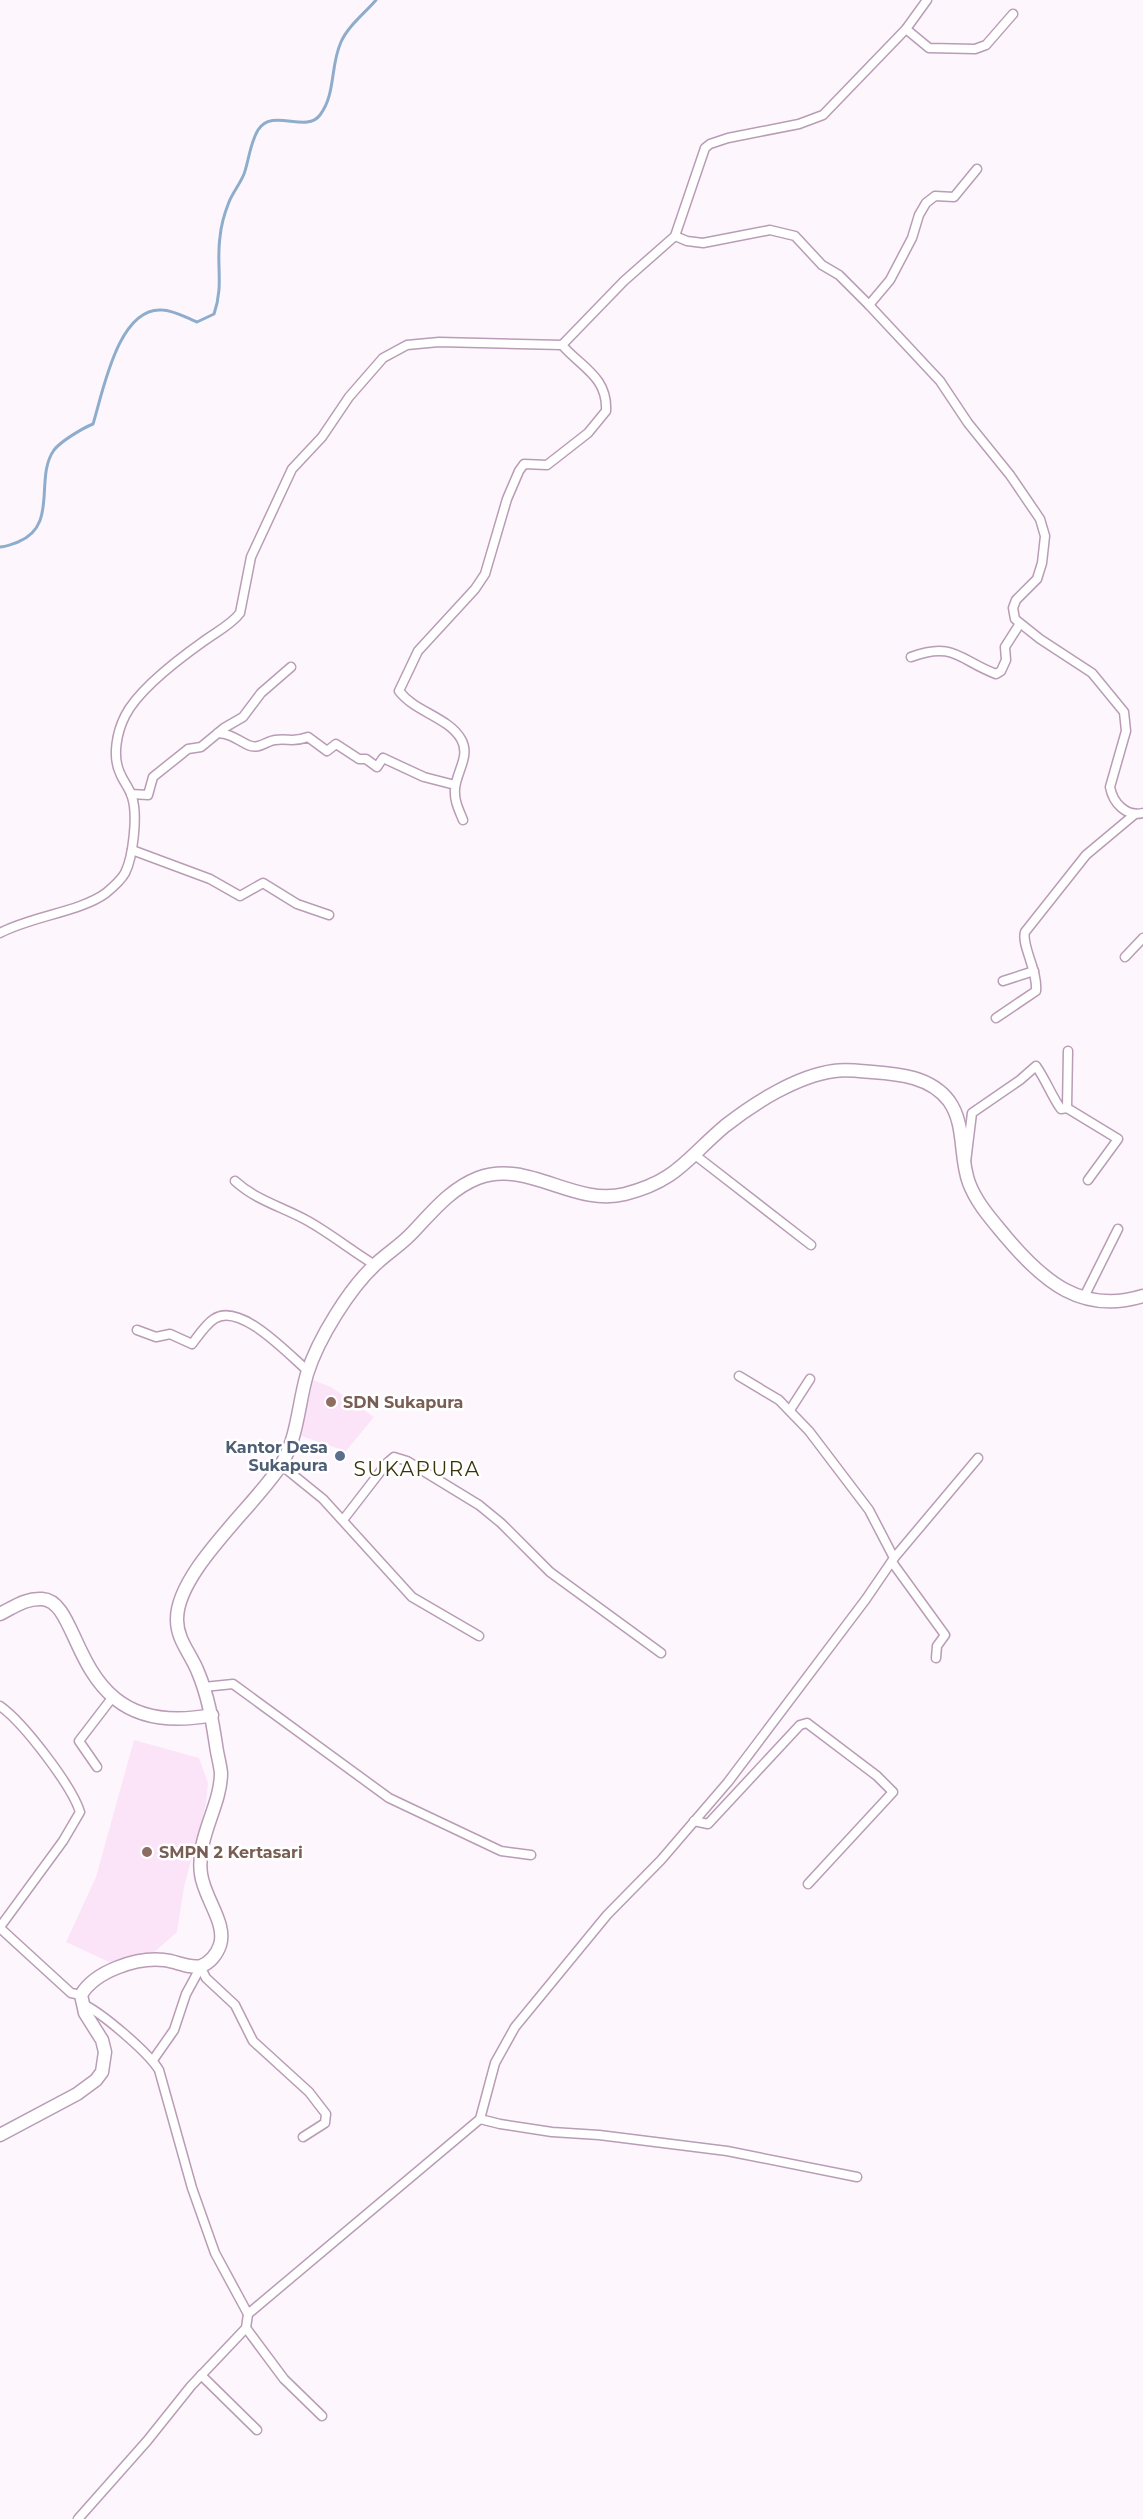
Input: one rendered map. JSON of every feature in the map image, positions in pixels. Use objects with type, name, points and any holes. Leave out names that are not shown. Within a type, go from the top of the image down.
[{"type":"main road","points":[[0,2135],[77,2094],[96,2080],[102,2072],[105,2052],[102,2040],[85,2013],[82,2000],[88,1983],[99,1976],[142,1962],[162,1960],[200,1966],[216,1954],[222,1933],[221,1927],[207,1897],[200,1868],[202,1844],[220,1782],[221,1769],[212,1715],[204,1687],[195,1663],[182,1643],[177,1625],[178,1605],[201,1563],[281,1465],[294,1432],[308,1371],[329,1329],[354,1289],[375,1265],[411,1234],[431,1211],[475,1179],[487,1175],[526,1176],[580,1194],[620,1196],[670,1177],[725,1126],[775,1094],[810,1078],[834,1071],[859,1071],[910,1077],[927,1082],[940,1091],[954,1110],[961,1131],[970,1185],[980,1204],[1021,1256],[1036,1271],[1054,1284],[1083,1298],[1120,1302],[1143,1296]]},
{"type":"main road","points":[[0,1614],[26,1601],[44,1598],[55,1604],[77,1641],[94,1678],[112,1698],[129,1708],[163,1718],[180,1719],[212,1715]]},
{"type":"street","points":[[0,933],[31,920],[95,900],[107,892],[125,873],[132,850],[135,812],[131,794],[118,770],[115,755],[125,716],[152,684],[240,613],[251,557],[292,468],[322,437],[368,373],[383,358],[407,345],[439,342],[562,345],[624,281],[675,236],[705,148],[710,144],[799,124],[823,115],[906,28],[927,0]]},
{"type":"street","points":[[906,28],[929,48],[975,49],[986,45],[1013,14]]},
{"type":"street","points":[[869,305],[890,280],[912,238],[926,203],[935,196],[954,197],[977,169]]},
{"type":"street","points":[[675,236],[687,241],[704,243],[753,232],[782,231],[795,236],[822,266],[838,275],[869,305],[940,381],[968,423],[1040,519],[1045,536],[1043,556],[1036,579],[1016,600],[1013,608],[1015,619],[1019,625],[1092,673],[1124,712],[1126,731],[1110,788],[1117,803],[1124,810],[1139,814]]},
{"type":"street","points":[[463,820],[457,807],[455,785],[465,750],[462,741],[455,732],[407,702],[399,691],[418,651],[475,589],[485,574],[507,499],[519,471],[525,464],[547,465],[588,433],[606,411],[603,388],[587,368],[573,358],[562,345]]},
{"type":"street","points":[[911,657],[925,652],[947,650],[996,674],[1001,671],[1006,660],[1005,647],[1019,625]]},
{"type":"street","points":[[131,794],[148,795],[153,777],[189,749],[201,747],[243,717],[261,693],[291,667]]},
{"type":"street","points":[[218,733],[230,734],[250,746],[262,746],[275,740],[296,742],[308,737],[327,751],[336,744],[359,759],[366,759],[377,767],[383,758],[424,777],[455,785]]},
{"type":"street","points":[[996,1018],[1036,991],[1031,956],[1024,944],[1026,932],[1086,855],[1139,814]]},
{"type":"street","points":[[132,850],[210,879],[240,896],[263,883],[297,904],[328,915]]},
{"type":"street","points":[[1125,957],[1143,938]]},
{"type":"street","points":[[1003,981],[1034,971]]},
{"type":"street","points":[[1067,1108],[1068,1051]]},
{"type":"street","points":[[965,1165],[969,1158],[972,1113],[1020,1080],[1036,1066],[1048,1083],[1061,1109],[1067,1108],[1118,1139],[1088,1180]]},
{"type":"street","points":[[695,1155],[811,1245]]},
{"type":"street","points":[[235,1181],[258,1199],[287,1209],[375,1265]]},
{"type":"street","points":[[1083,1298],[1118,1229]]},
{"type":"street","points":[[137,1330],[156,1337],[170,1334],[192,1344],[213,1319],[224,1315],[237,1316],[253,1325],[308,1371]]},
{"type":"street","points":[[739,1376],[790,1410],[809,1431],[869,1510],[893,1560],[945,1635],[937,1646],[936,1658]]},
{"type":"street","points":[[790,1410],[810,1379]]},
{"type":"street","points":[[343,1520],[387,1462],[394,1457],[401,1458],[420,1467],[479,1505],[501,1522],[550,1572],[661,1653]]},
{"type":"street","points":[[248,2314],[480,2119],[495,2063],[515,2027],[607,1915],[661,1860],[735,1773],[893,1560],[978,1458]]},
{"type":"street","points":[[281,1465],[343,1520],[358,1540],[412,1597],[479,1636]]},
{"type":"street","points":[[204,1687],[233,1684],[389,1798],[501,1851],[531,1855]]},
{"type":"street","points":[[97,1767],[79,1741],[112,1698]]},
{"type":"street","points":[[0,1706],[8,1711],[73,1793],[80,1812],[63,1841],[0,1927],[71,1993],[153,2060],[159,2070],[192,2188],[215,2253],[248,2314],[246,2328],[201,2375],[147,2441],[78,2519]]},
{"type":"street","points":[[694,1821],[708,1824],[800,1725],[807,1724],[877,1776],[893,1792],[808,1884]]},
{"type":"street","points":[[153,2060],[174,2030],[186,1994],[200,1966]]},
{"type":"street","points":[[200,1966],[206,1978],[235,2005],[253,2041],[309,2092],[326,2114],[325,2123],[303,2137]]},
{"type":"street","points":[[480,2119],[552,2132],[599,2134],[727,2151],[856,2177]]},
{"type":"street","points":[[246,2328],[284,2379],[322,2416]]},
{"type":"street","points":[[201,2375],[257,2430]]},
{"type":"shaded area","name":"SDN Sukapura","points":[[313,1380],[331,1387],[374,1417],[346,1451],[301,1436]]},
{"type":"shaded area","name":"SMPN 2 Kertasari","points":[[134,1740],[199,1758],[208,1783],[206,1804],[184,1887],[177,1932],[152,1954],[109,1962],[66,1942],[96,1877]]},
{"type":"waterway","points":[[0,547],[18,542],[30,535],[38,525],[42,513],[48,461],[54,450],[62,443],[93,424],[115,354],[123,336],[134,322],[147,313],[162,310],[197,322],[214,314],[219,294],[219,247],[222,224],[229,202],[244,174],[255,135],[264,124],[272,121],[306,122],[320,115],[331,89],[335,61],[341,42],[352,25],[376,0]]},
{"type":"place","name":"SDN Sukapura","points":[[331,1402]]},
{"type":"place","name":"Kantor Desa Sukapura","points":[[340,1456]]},
{"type":"place","name":"SMPN 2 Kertasari","points":[[147,1852]]},
{"type":"district","name":"SUKAPURA","points":[[417,1469]]}]
